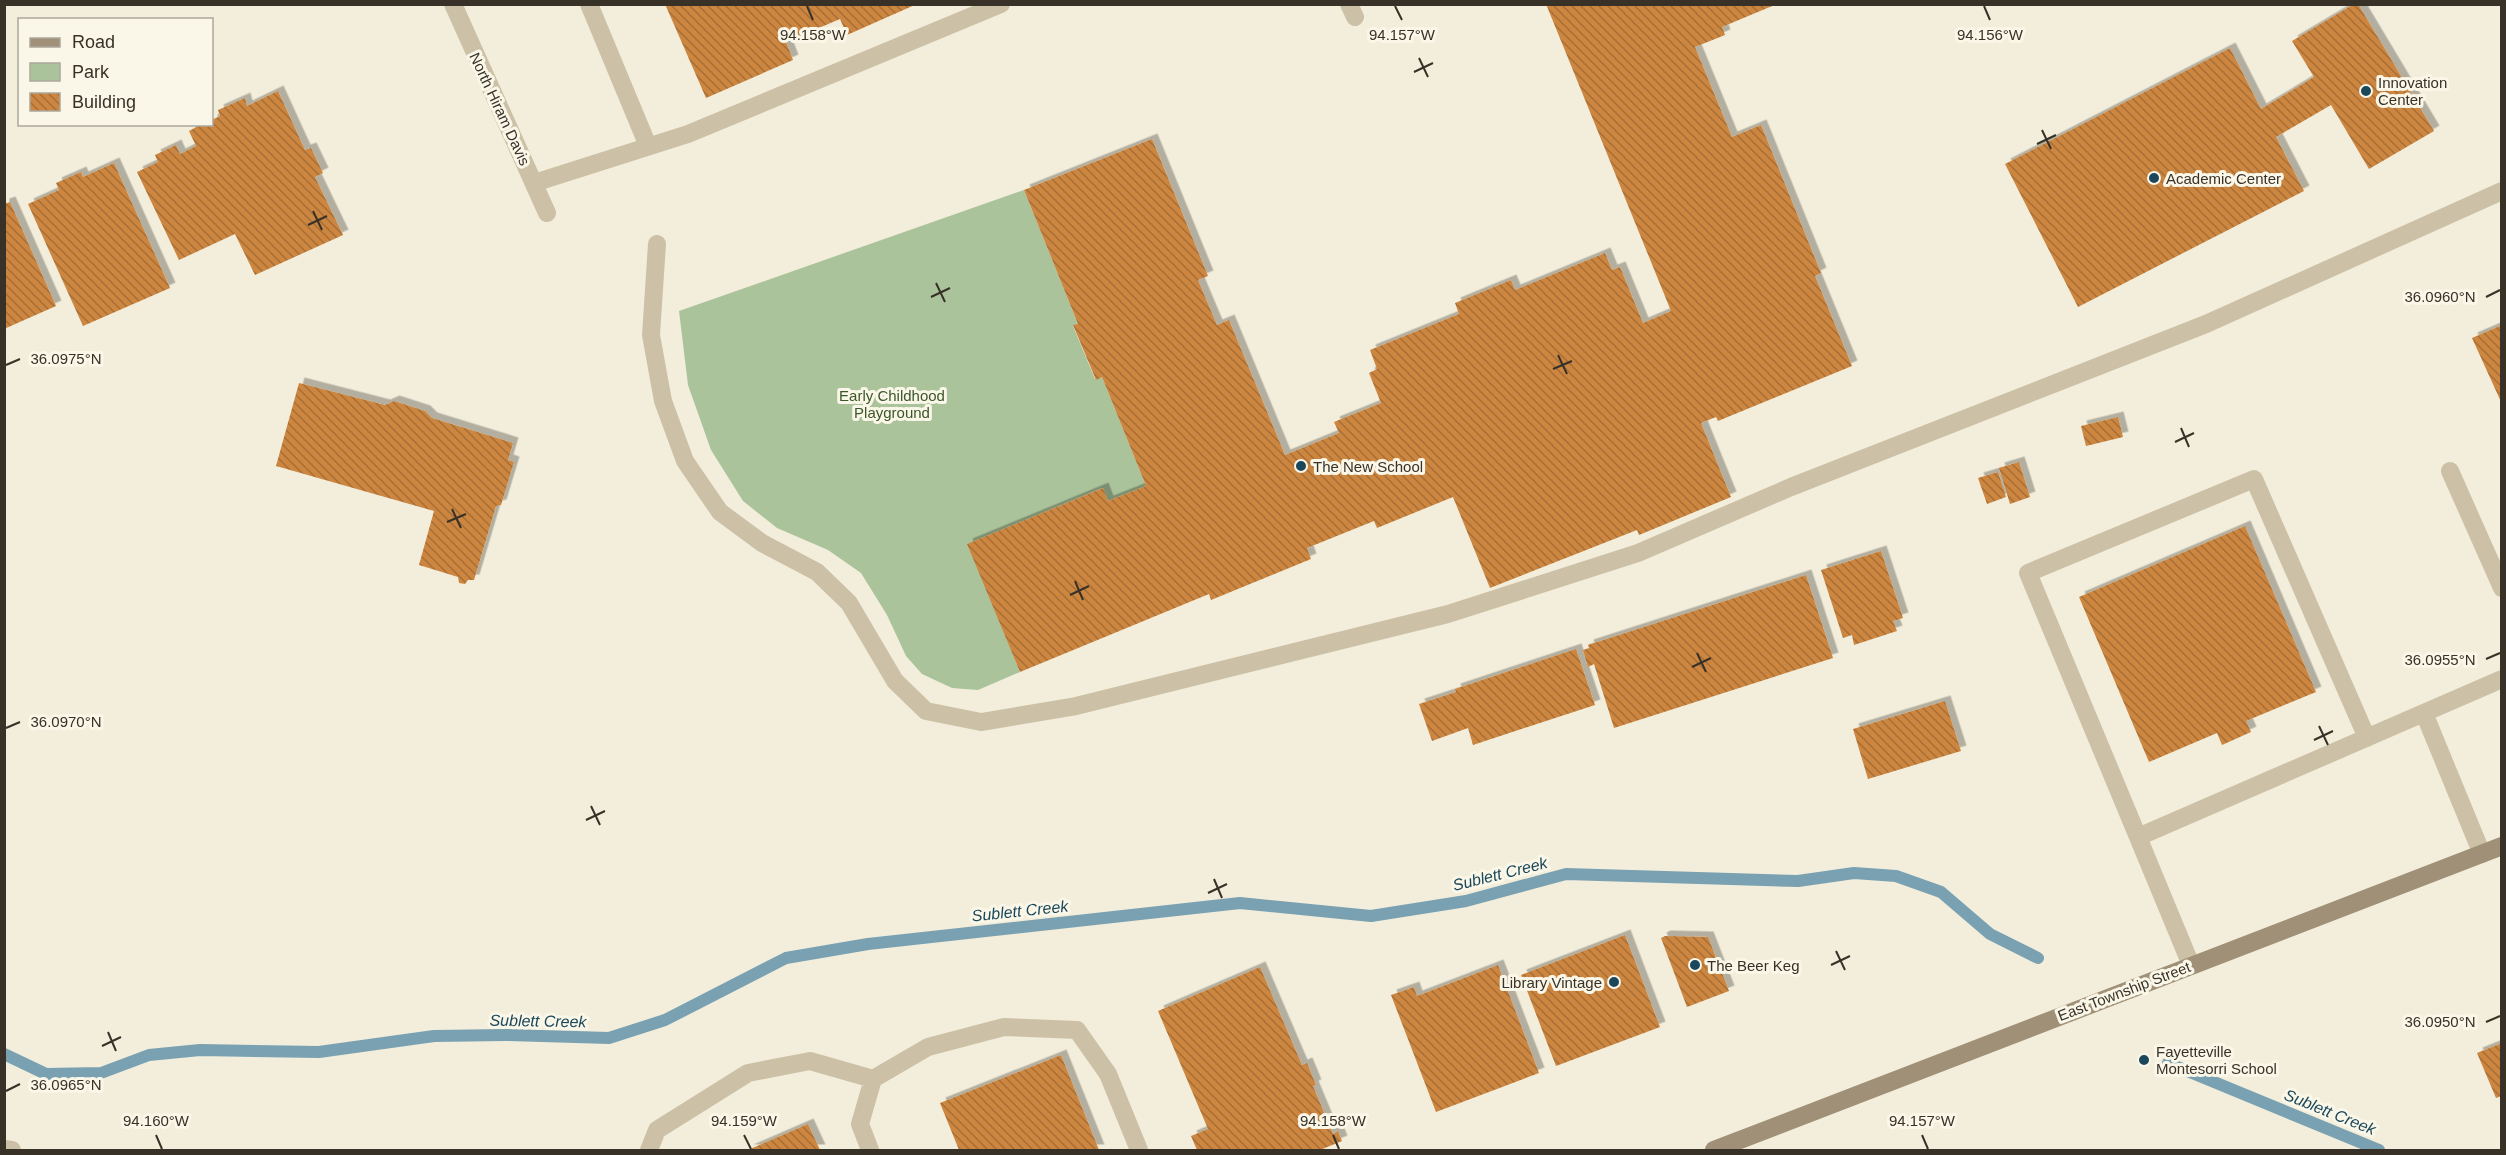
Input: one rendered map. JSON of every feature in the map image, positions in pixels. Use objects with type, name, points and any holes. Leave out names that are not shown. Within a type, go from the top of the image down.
[{"type":"street","name":"North Hiram Davis","points":[[453,4],[548,213]]},
{"type":"street","points":[[589,4],[648,146]]},
{"type":"street","points":[[534,183],[688,134],[1001,4]]},
{"type":"street","points":[[657,244],[651,335],[663,401],[685,461],[720,512],[762,543],[817,572],[849,603],[895,681],[926,711],[981,722],[1076,706],[1448,614],[1638,553],[1791,487],[2206,324],[2502,190]]},
{"type":"street","points":[[2450,471],[2502,588]]},
{"type":"street","points":[[2191,966],[2028,573],[2254,479],[2367,738]]},
{"type":"street","points":[[2138,837],[2502,679]]},
{"type":"street","points":[[2424,713],[2482,854]]},
{"type":"street","name":"East Township Street","points":[[1714,1150],[1750,1144],[2191,966],[2502,846]]},
{"type":"street","points":[[870,1150],[860,1124],[873,1079],[928,1047],[1004,1027],[1077,1030],[1108,1074],[1139,1150]]},
{"type":"street","points":[[650,1150],[657,1130],[748,1073],[810,1060],[873,1079]]},
{"type":"street","points":[[4,1149],[12,1150]]},
{"type":"green space","name":"Early Childhood Playground","points":[[1024,190],[1078,324],[1073,326],[1095,379],[1102,377],[1146,486],[1108,501],[1102,488],[968,544],[1020,672],[978,690],[952,688],[922,674],[906,656],[887,615],[861,573],[828,550],[777,528],[743,501],[711,450],[688,385],[679,311]]},
{"type":"building","points":[[665,4],[917,4],[847,35],[840,19],[786,42],[793,60],[706,98]]},
{"type":"building","points":[[1546,4],[1777,4],[1722,27],[1725,35],[1695,47],[1732,137],[1761,125],[1821,273],[1815,276],[1852,366],[1718,421],[1716,417],[1701,423],[1731,497],[1639,535],[1637,530],[1490,588],[1453,497],[1377,528],[1374,521],[1307,548],[1311,559],[1211,600],[1209,594],[1020,672],[967,544],[1103,488],[1108,501],[1146,486],[1102,377],[1096,380],[1073,325],[1078,324],[1024,190],[1152,139],[1208,276],[1198,280],[1217,325],[1229,320],[1285,455],[1339,433],[1334,422],[1381,403],[1369,373],[1377,369],[1370,350],[1459,314],[1455,303],[1511,280],[1515,290],[1605,253],[1612,270],[1620,267],[1643,323],[1671,311]]},
{"type":"building","name":"Academic Center","points":[[2354,4],[2358,4],[2434,131],[2369,169],[2331,105],[2276,137],[2304,191],[2078,307],[2005,164],[2230,48],[2261,109],[2314,77],[2292,41]]},
{"type":"building","points":[[278,91],[305,150],[311,148],[323,173],[315,177],[343,235],[255,275],[235,234],[179,260],[137,172],[158,162],[155,155],[176,145],[180,154],[196,146],[189,131],[198,126],[213,126],[213,120],[220,116],[218,110],[245,98],[247,106]]},
{"type":"building","points":[[114,163],[170,288],[83,326],[28,204],[59,190],[56,183],[81,172],[83,177]]},
{"type":"building","points":[[10,202],[56,306],[4,329],[4,204]]},
{"type":"building","points":[[2502,325],[2502,404],[2472,338]]},
{"type":"building","points":[[299,383],[385,405],[394,401],[425,411],[432,418],[513,443],[508,460],[514,462],[501,505],[496,506],[474,580],[468,580],[465,584],[459,583],[458,577],[419,565],[434,511],[276,466]]},
{"type":"building","points":[[2118,417],[2123,437],[2086,446],[2081,426]]},
{"type":"building","points":[[2019,462],[2030,497],[2010,504],[1999,468]]},
{"type":"building","points":[[1998,472],[2006,497],[1987,504],[1978,478]]},
{"type":"building","points":[[2245,526],[2316,692],[2246,721],[2251,732],[2222,745],[2217,733],[2149,762],[2079,597]]},
{"type":"building","points":[[1881,551],[1903,618],[1893,621],[1897,631],[1854,645],[1852,635],[1843,638],[1821,570]]},
{"type":"building","points":[[1806,575],[1833,658],[1614,728],[1594,664],[1588,667],[1583,650],[1589,648],[1588,645]]},
{"type":"building","points":[[1576,649],[1595,705],[1473,745],[1468,728],[1432,741],[1419,704],[1456,692],[1455,689]]},
{"type":"building","points":[[1945,701],[1961,751],[1868,779],[1853,729]]},
{"type":"building","points":[[1625,935],[1660,1027],[1556,1066],[1521,975]]},
{"type":"building","name":"The Beer Keg","points":[[1665,936],[1708,937],[1729,991],[1687,1007],[1661,938]]},
{"type":"building","points":[[1498,965],[1539,1073],[1436,1112],[1391,995],[1414,987],[1417,996]]},
{"type":"building","points":[[1260,967],[1302,1065],[1307,1063],[1316,1085],[1313,1086],[1333,1134],[1338,1131],[1342,1141],[1320,1150],[1197,1150],[1191,1136],[1208,1129],[1158,1011]]},
{"type":"building","points":[[2502,1043],[2502,1096],[2496,1098],[2477,1053]]},
{"type":"building","points":[[1061,1055],[1099,1150],[959,1150],[940,1103]]},
{"type":"building","points":[[808,1124],[820,1150],[748,1150]]},
{"type":"waterway","name":"Sublett Creek","points":[[4,1054],[46,1074],[101,1073],[149,1055],[200,1050],[319,1052],[434,1036],[506,1035],[609,1038],[665,1020],[786,958],[868,944],[1240,903],[1371,916],[1466,901],[1566,874],[1798,881],[1854,873],[1896,876],[1941,892],[1990,934],[2038,958]]},
{"type":"waterway","name":"Sublett Creek","points":[[2168,1063],[2379,1150]]},
{"type":"place","name":"Innovation Center","points":[[2366,91]]},
{"type":"place","name":"Academic Center","points":[[2154,178]]},
{"type":"place","name":"The New School","points":[[1301,466]]},
{"type":"place","name":"The Beer Keg","points":[[1695,965]]},
{"type":"place","name":"Library Vintage","points":[[1614,982]]},
{"type":"place","name":"Fayetteville Montesorri School","points":[[2144,1060]]}]
